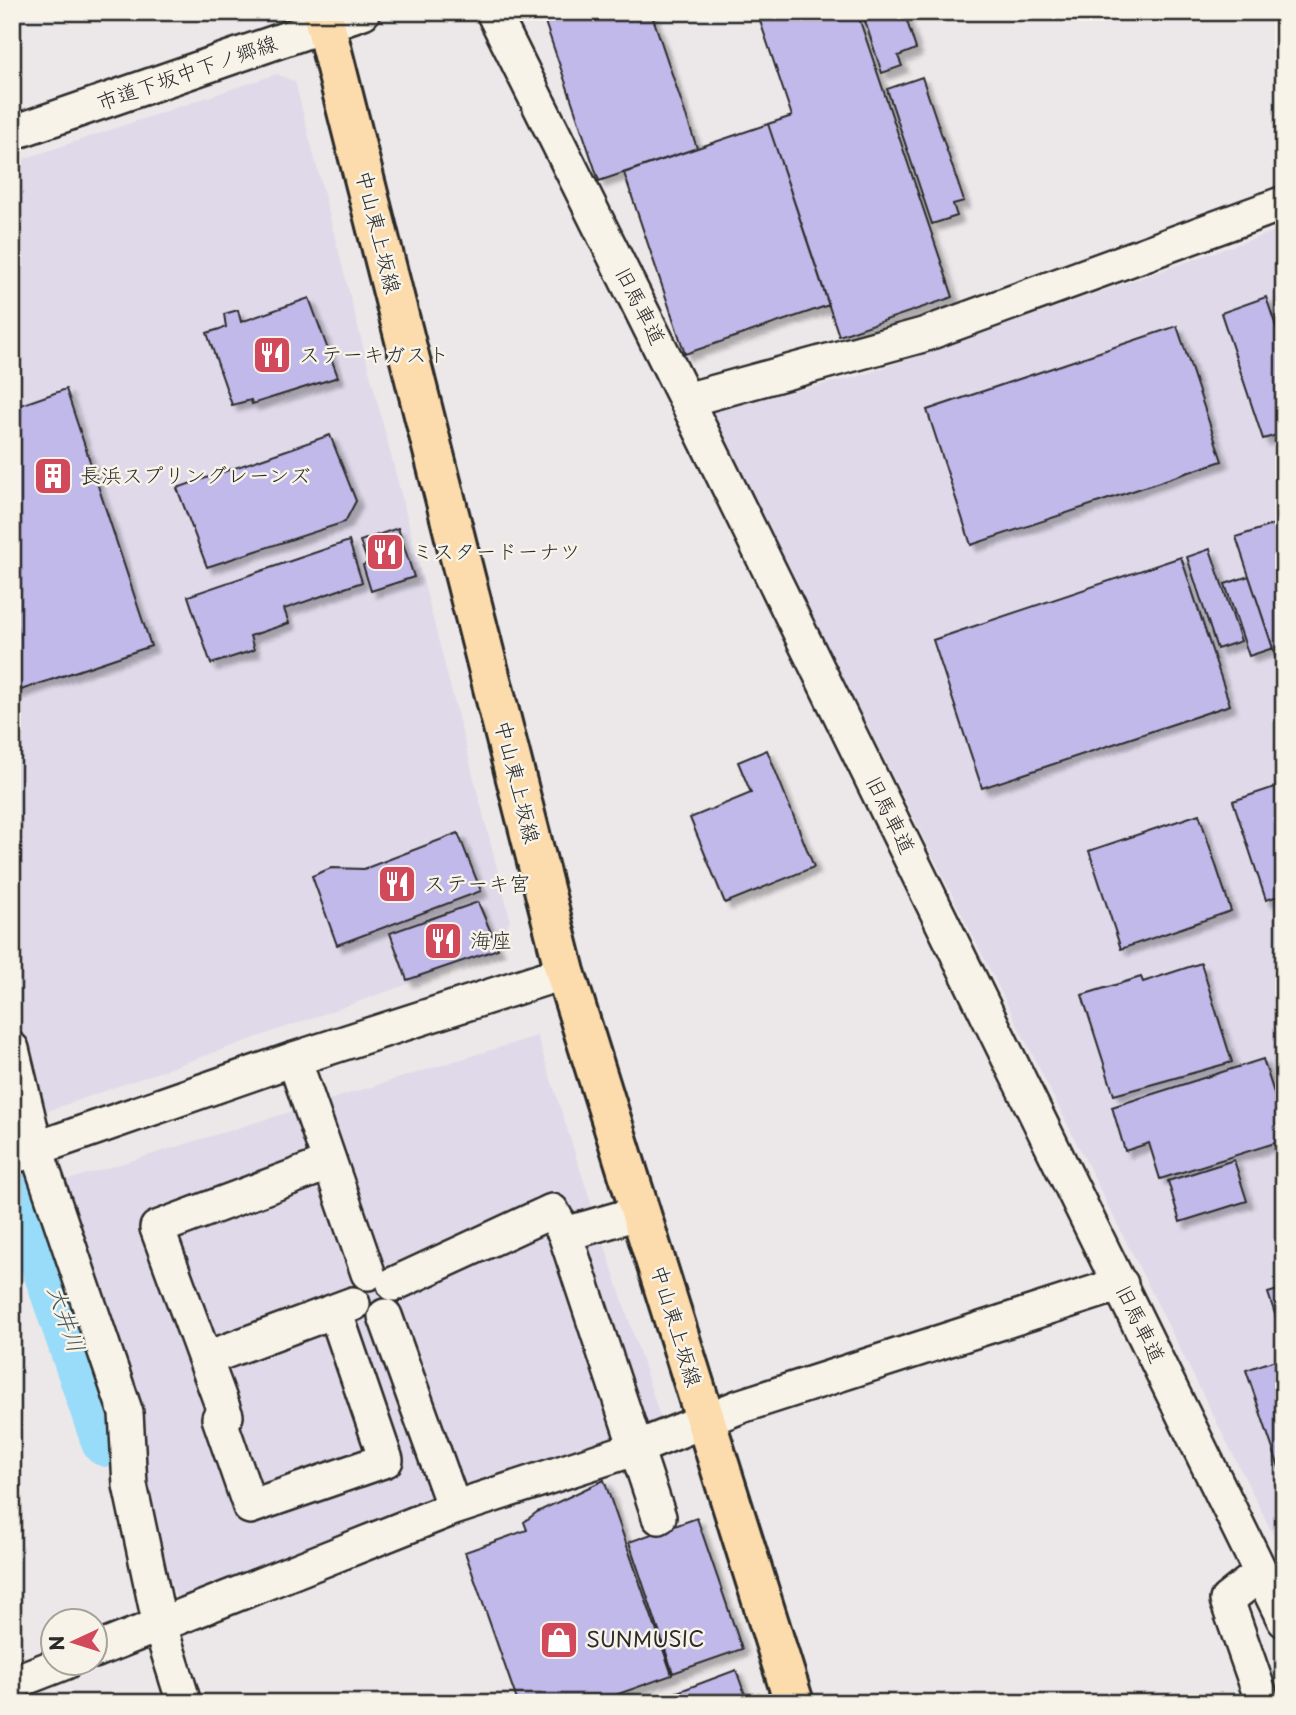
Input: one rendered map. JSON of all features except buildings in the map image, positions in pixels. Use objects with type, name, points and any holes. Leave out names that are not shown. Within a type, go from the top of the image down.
[{"type":"main road","name":"中山東上坂線","points":[[324,19],[565,972],[794,1703]]},
{"type":"street","name":"市道下坂中下ノ郷線","points":[[12,133],[324,19],[363,12]]},
{"type":"street","name":"旧馬車道","points":[[493,12],[1284,1620]]},
{"type":"street","points":[[686,400],[923,335],[1284,203]]},
{"type":"street","points":[[24,1153],[294,1059],[565,972]]},
{"type":"street","points":[[12,1049],[24,1153],[126,1413],[130,1485],[160,1626],[184,1703]]},
{"type":"street","points":[[205,1359],[344,1307],[370,1318],[385,1315],[395,1305],[397,1291],[381,1278],[330,1163],[294,1059]]},
{"type":"street","points":[[330,1163],[157,1228],[226,1416],[219,1418],[250,1507],[386,1460],[344,1307],[355,1282],[381,1278],[552,1211],[565,1234],[634,1449],[659,1517]]},
{"type":"street","points":[[565,1234],[642,1212]]},
{"type":"street","points":[[108,1646],[454,1508],[634,1449],[741,1406],[1121,1284]]},
{"type":"street","points":[[385,1315],[454,1508]]},
{"type":"street","points":[[1261,1573],[1227,1600],[1264,1703]]},
{"type":"street","points":[[12,1683],[38,1673]]},
{"type":"shaded area","points":[[277,74],[295,82],[510,919],[496,953],[42,1113],[12,984],[12,163]]},
{"type":"shaded area","points":[[1284,228],[1284,1556],[709,410],[857,377]]},
{"type":"shaded area","points":[[537,1036],[662,1423],[178,1604],[148,1508],[62,1182]]},
{"type":"waterway","name":"大井川","points":[[24,1198],[107,1441]]},
{"type":"place","name":"ステーキガスト","points":[[272,355]]},
{"type":"place","name":"長浜スプリングレーンズ","points":[[53,476]]},
{"type":"place","name":"ミスタードーナツ","points":[[385,552]]},
{"type":"place","name":"ステーキ宮","points":[[397,884]]},
{"type":"place","name":"海座","points":[[443,941]]},
{"type":"place","name":"SUNMUSIC","points":[[559,1640]]}]
